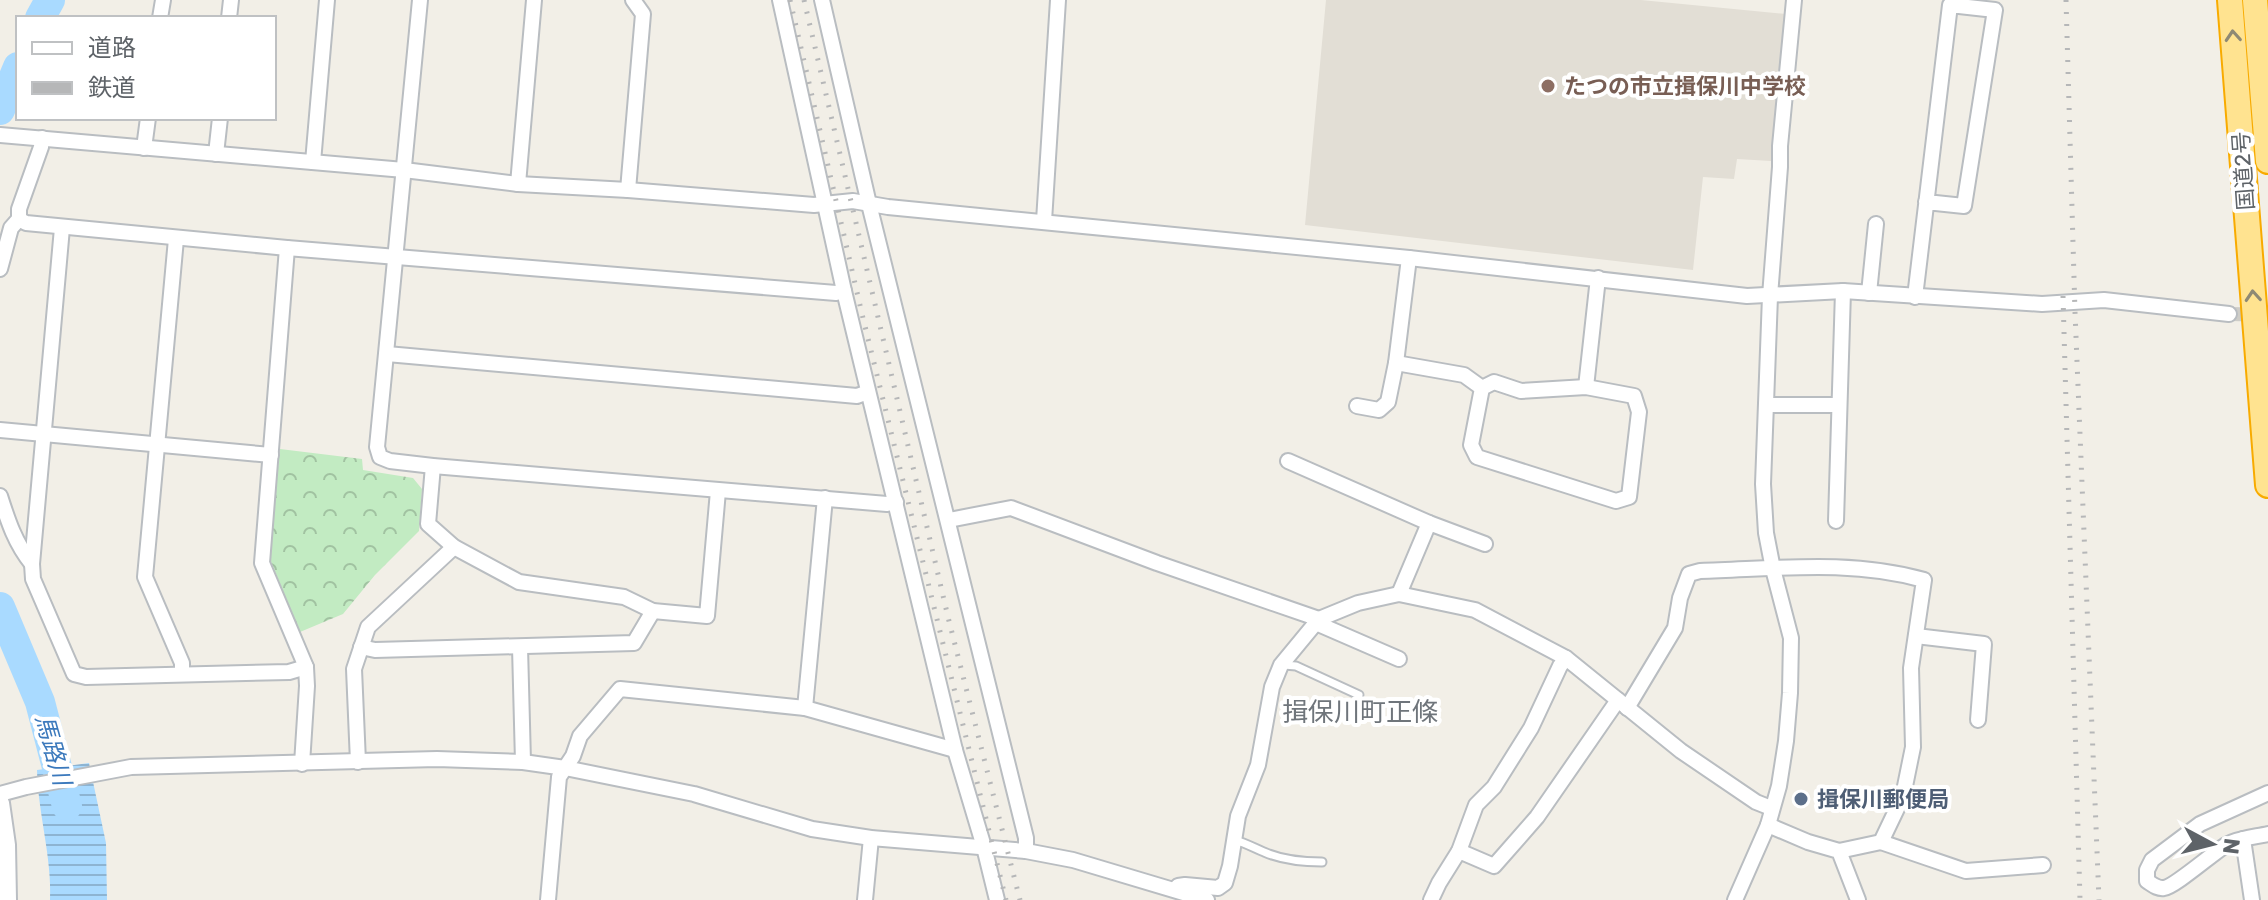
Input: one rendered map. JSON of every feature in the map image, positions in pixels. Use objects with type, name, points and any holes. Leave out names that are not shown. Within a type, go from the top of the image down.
[{"type":"highway","name":"国道2号","points":[[2230,0],[2268,485]]},
{"type":"highway","name":"国道2号","points":[[2255,0],[2264,73],[2268,161]]},
{"type":"main road","points":[[0,803],[6,845],[7,900]]},
{"type":"street","points":[[313,162],[327,0]]},
{"type":"street","points":[[420,0],[377,447],[380,457],[433,466],[718,491],[887,504],[896,502]]},
{"type":"street","points":[[518,184],[534,0]]},
{"type":"street","points":[[628,190],[643,14],[633,0]]},
{"type":"street","points":[[780,0],[868,392],[955,750],[997,900]]},
{"type":"street","points":[[822,0],[869,204],[1026,838],[1026,851]]},
{"type":"street","points":[[1044,221],[1058,0]]},
{"type":"street","points":[[1735,900],[1768,825],[1779,786],[1786,741],[1791,638],[1766,533],[1763,484],[1770,296],[1794,0]]},
{"type":"street","points":[[1915,297],[1926,202],[1950,5],[1995,10],[1964,206],[1926,202]]},
{"type":"street","points":[[144,148],[148,120]]},
{"type":"street","points":[[216,154],[220,120]]},
{"type":"street","points":[[0,135],[404,170],[518,184],[824,205],[853,201],[1747,296],[1843,291],[2042,304],[2104,300],[2229,314]]},
{"type":"street","points":[[0,269],[11,228],[19,219],[19,209],[41,147],[36,138]]},
{"type":"street","points":[[19,219],[26,223],[62,228],[176,239],[836,293],[844,291]]},
{"type":"street","points":[[1869,293],[1876,224]]},
{"type":"street","points":[[62,228],[32,564],[33,579],[74,674],[86,677],[289,672],[306,667]]},
{"type":"street","points":[[176,239],[145,577],[182,663],[182,674]]},
{"type":"street","points":[[287,248],[262,563],[306,667],[302,764]]},
{"type":"street","points":[[1357,406],[1379,410],[1388,402],[1409,258]]},
{"type":"street","points":[[1586,387],[1598,278]]},
{"type":"street","points":[[1836,521],[1843,291]]},
{"type":"street","points":[[387,354],[857,396],[868,392]]},
{"type":"street","points":[[1396,363],[1464,375],[1482,388]]},
{"type":"street","points":[[1494,382],[1521,391],[1586,387],[1634,396],[1639,412],[1629,497],[1616,501],[1477,457],[1471,445],[1482,388],[1494,382]]},
{"type":"street","points":[[1766,405],[1839,405]]},
{"type":"street","points":[[0,430],[271,455]]},
{"type":"street","points":[[1288,461],[1485,544]]},
{"type":"street","points":[[433,466],[428,524],[454,547],[519,582],[624,597],[653,611],[707,616],[718,491]]},
{"type":"street","points":[[0,496],[10,528],[32,564]]},
{"type":"street","points":[[805,708],[825,498]]},
{"type":"street","points":[[949,520],[1011,508],[1318,621],[1399,659]]},
{"type":"street","points":[[1399,594],[1429,523]]},
{"type":"street","points":[[358,762],[354,669],[368,627],[454,547]]},
{"type":"street","points":[[1459,851],[1494,866],[1537,817],[1675,628],[1680,598],[1689,574],[1830,566],[1898,573],[1924,580],[1911,668],[1913,747],[1903,796],[1881,842]]},
{"type":"street","points":[[1170,888],[1185,885],[1218,888],[1225,883],[1238,816],[1258,765],[1272,687],[1281,665],[1318,621],[1358,603],[1399,594],[1475,610],[1566,658],[1681,751],[1756,802],[1771,808]]},
{"type":"street","points":[[361,647],[375,650],[634,643],[653,611]]},
{"type":"street","points":[[1916,636],[1984,644],[1978,720]]},
{"type":"street","points":[[520,647],[523,762]]},
{"type":"street","points":[[1431,900],[1459,851],[1476,805],[1494,787],[1531,728],[1566,658]]},
{"type":"street","points":[[548,900],[559,777],[573,756],[580,736],[620,689],[805,708],[955,750]]},
{"type":"street","points":[[0,794],[131,767],[437,759],[523,762],[694,794],[812,829],[871,838],[1026,851],[1073,860],[1207,900]]},
{"type":"street","points":[[2268,793],[2200,824],[2152,860],[2147,870],[2147,881],[2165,888],[2228,843],[2268,834]]},
{"type":"street","points":[[1768,825],[1839,851],[1881,842],[1966,871],[2043,865]]},
{"type":"street","points":[[865,900],[871,838]]},
{"type":"street","points":[[2243,839],[2252,900]]},
{"type":"street","points":[[1839,851],[1858,900]]},
{"type":"lane","points":[[1281,665],[1296,666],[1359,695]]},
{"type":"lane","points":[[1234,840],[1250,844],[1265,853],[1304,862],[1322,862]]},
{"type":"shaded area","name":"たつの市立揖保川中学校","points":[[1326,0],[1641,0],[1786,14],[1771,161],[1737,159],[1734,179],[1703,177],[1693,270],[1305,225]]},
{"type":"green space","points":[[280,449],[362,459],[363,470],[413,478],[422,489],[419,531],[375,575],[343,614],[300,632],[269,557]]},
{"type":"water","points":[[89,763],[106,843],[107,900],[50,900],[37,770]]},
{"type":"waterway","name":"馬路川","points":[[41,16],[50,0]]},
{"type":"waterway","name":"馬路川","points":[[0,110],[16,72]]},
{"type":"waterway","name":"馬路川","points":[[0,607],[40,702],[67,806]]},
{"type":"tunnel","points":[[2229,314],[2268,315]]},
{"type":"railway","points":[[790,0],[862,314],[1006,900]]},
{"type":"railway","points":[[804,0],[948,617],[1020,900]]},
{"type":"railway","points":[[2066,0],[2075,312],[2099,900]]},
{"type":"railway","points":[[2063,296],[2080,900]]},
{"type":"place","name":"たつの市立揖保川中学校","points":[[1548,86]]},
{"type":"place","name":"揖保川郵便局","points":[[1801,799]]},
{"type":"district","name":"揖保川町正條","points":[[1360,712]]}]
